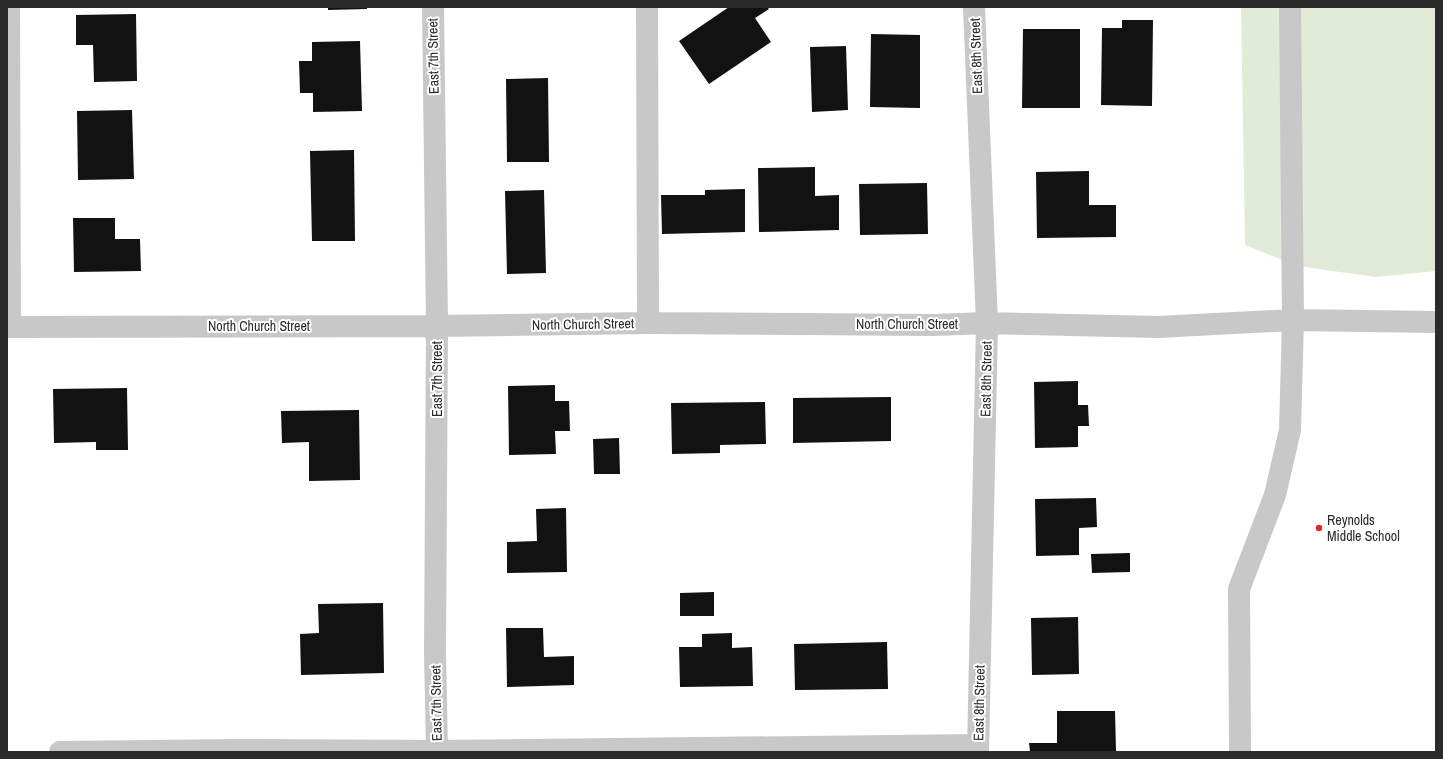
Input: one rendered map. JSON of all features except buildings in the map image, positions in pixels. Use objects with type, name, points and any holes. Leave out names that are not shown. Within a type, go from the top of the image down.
[{"type":"street","points":[[8,327],[9,7]]},
{"type":"street","name":"East 7th Street","points":[[433,7],[438,326],[435,653],[437,751]]},
{"type":"street","points":[[647,7],[648,323]]},
{"type":"street","name":"East 8th Street","points":[[974,7],[987,322],[978,748]]},
{"type":"street","points":[[1240,752],[1239,589],[1275,495],[1290,430],[1293,320],[1290,7]]},
{"type":"street","name":"North Church Street","points":[[8,327],[438,326],[648,323],[933,325],[987,322],[1158,327],[1293,320],[1436,322]]},
{"type":"street","points":[[60,752],[237,750],[437,751],[978,748]]},
{"type":"green space","points":[[1241,7],[1436,7],[1436,271],[1376,277],[1297,266],[1245,245]]},
{"type":"place","name":"Reynolds Middle School","points":[[1319,528]]}]
